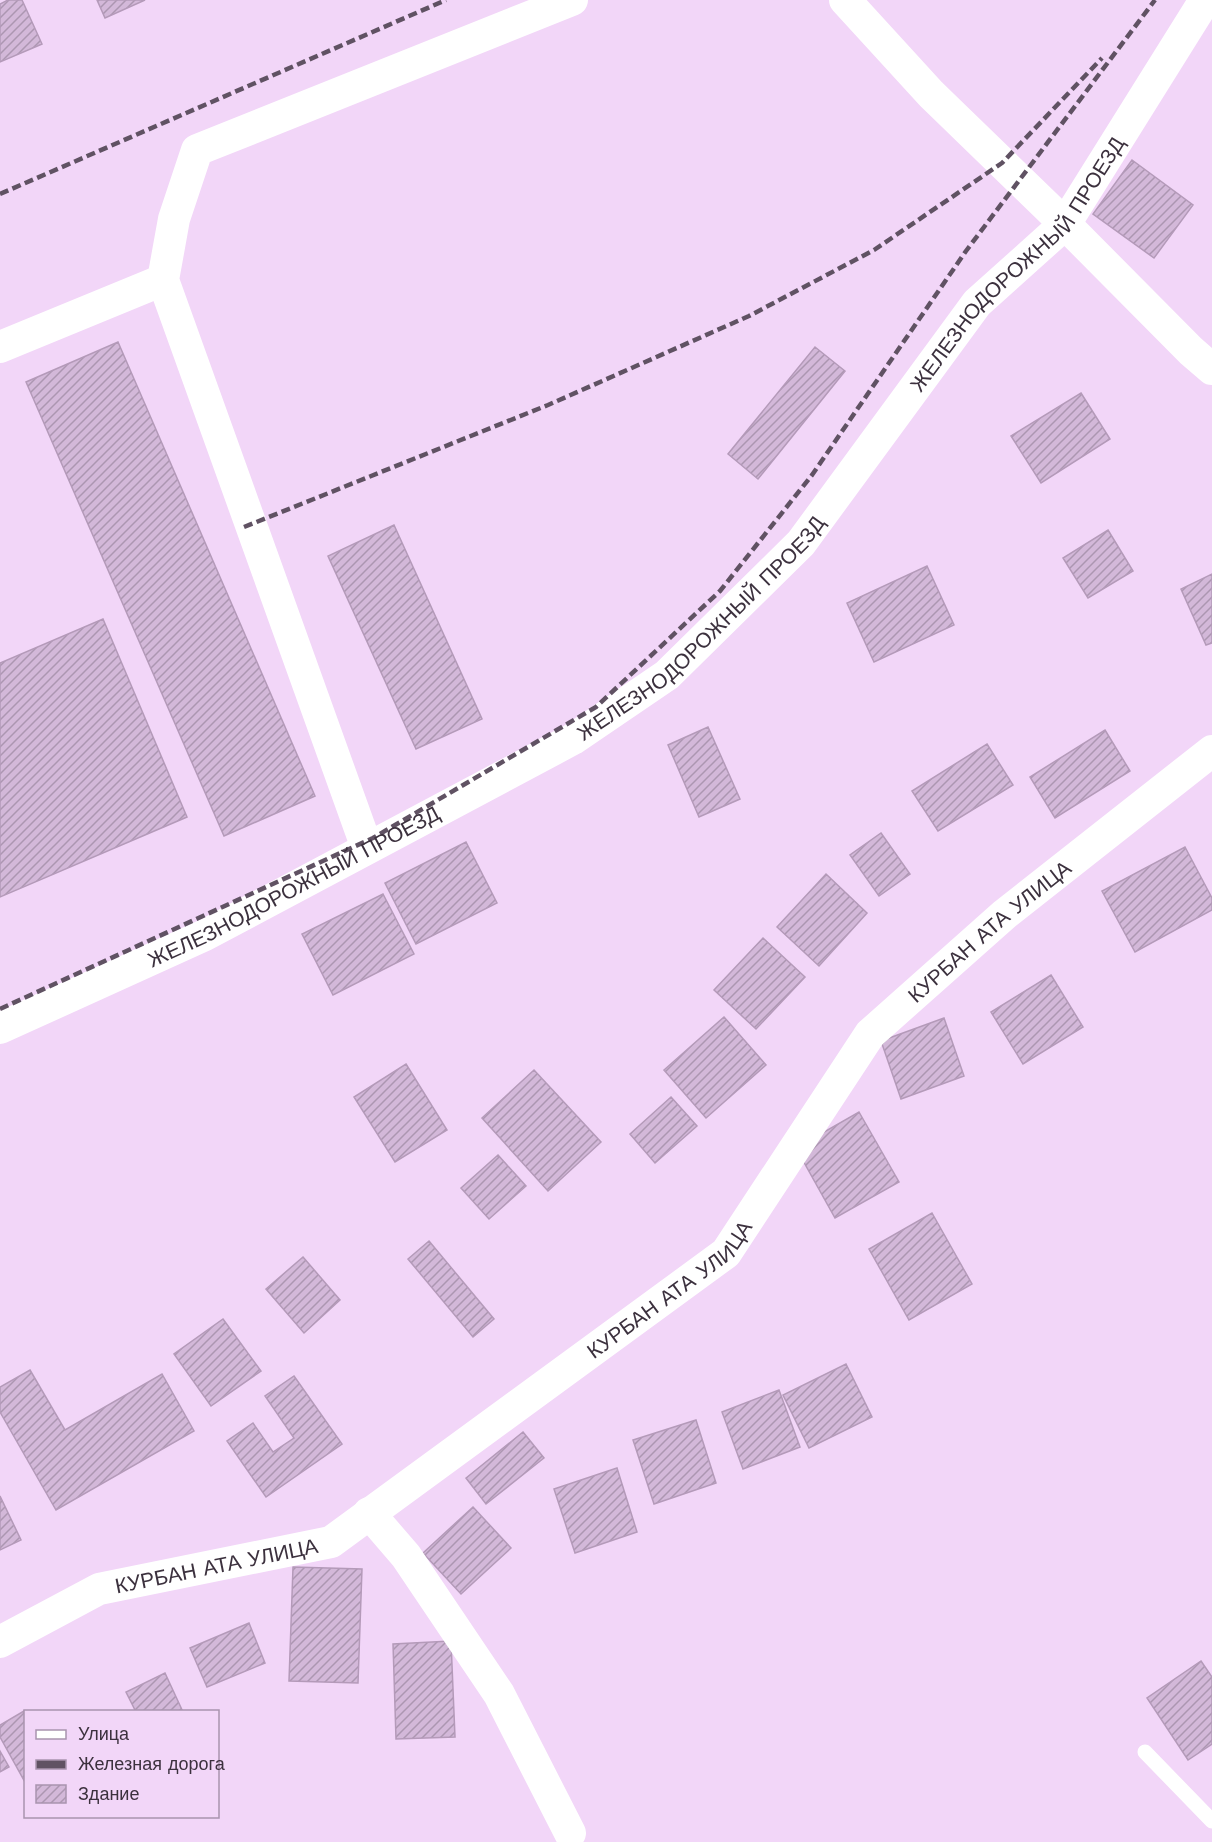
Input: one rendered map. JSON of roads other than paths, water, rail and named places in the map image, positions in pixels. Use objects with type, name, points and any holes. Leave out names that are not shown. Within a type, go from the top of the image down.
[{"type":"street","points":[[368,848],[163,280],[174,219],[197,150],[572,0]]},
{"type":"street","points":[[845,0],[932,94],[1191,351],[1212,369]]},
{"type":"street","name":"ЖЕЛЕЗНОДОРОЖНЫЙ ПРОЕЗД","points":[[0,1028],[205,935],[573,739],[667,675],[801,543],[977,303],[1065,224],[1205,0]]},
{"type":"street","points":[[0,347],[163,280]]},
{"type":"street","name":"КУРБАН АТА УЛИЦА","points":[[0,1642],[99,1590],[331,1542],[726,1253],[870,1034],[1005,914],[1212,751]]},
{"type":"street","points":[[369,1513],[406,1556],[499,1694],[570,1833]]},
{"type":"lane","points":[[1145,1752],[1212,1821]]},
{"type":"railway","points":[[0,194],[446,0]]},
{"type":"railway","points":[[0,1009],[373,838],[596,707],[720,591],[812,475],[966,251],[1155,0]]},
{"type":"railway","points":[[244,527],[548,405],[749,316],[874,250],[1002,163],[1102,58]]}]
